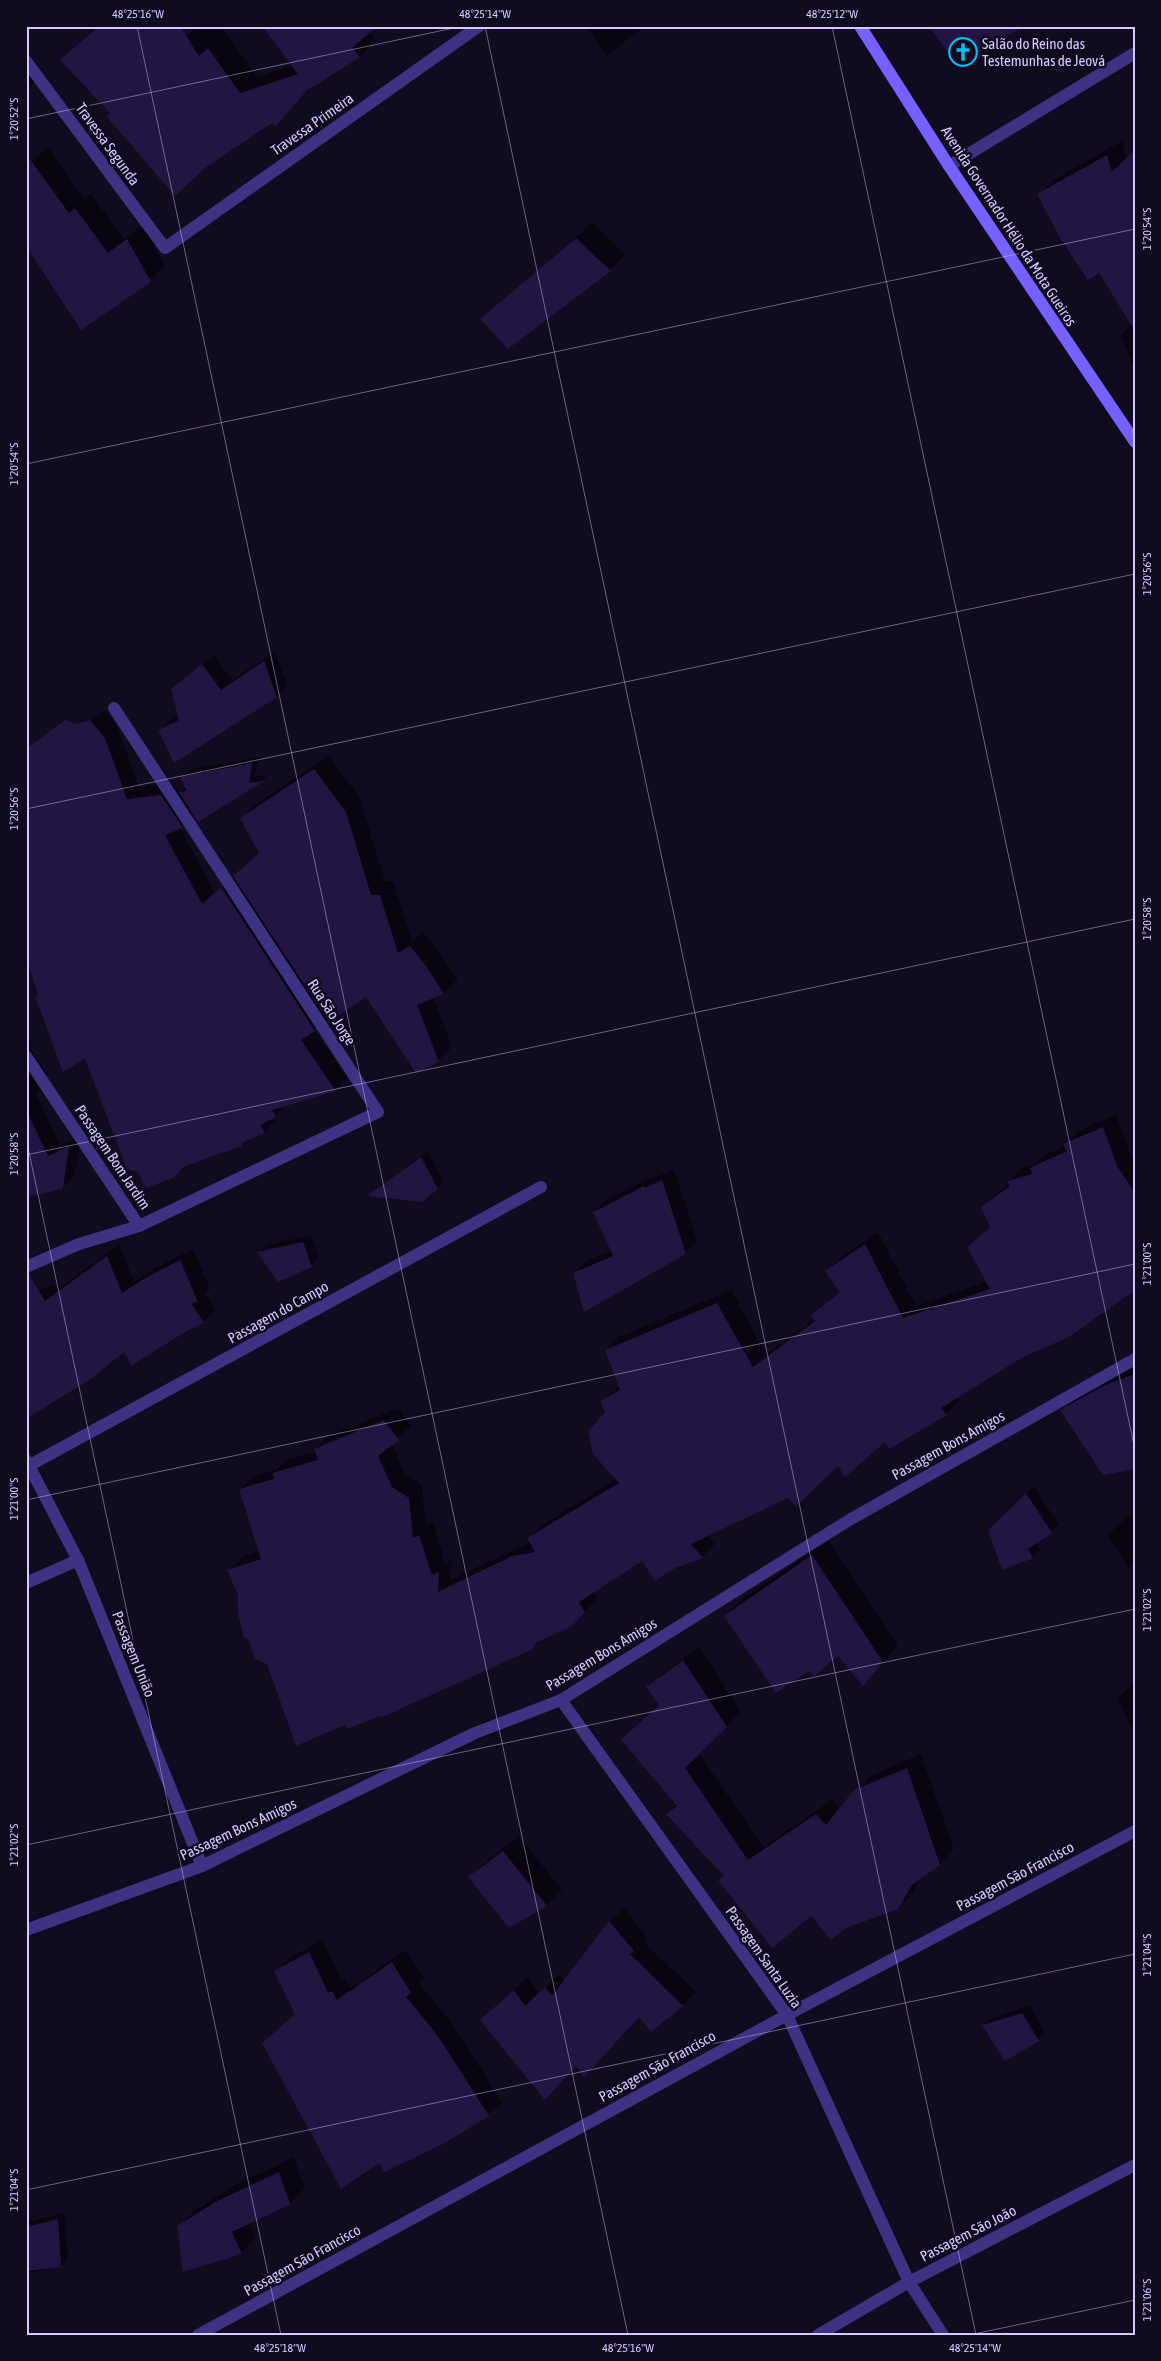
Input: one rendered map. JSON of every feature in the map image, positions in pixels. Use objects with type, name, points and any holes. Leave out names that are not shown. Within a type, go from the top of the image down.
[{"type":"main road","name":"Avenida Governador Hélio da Mota Gueiros","points":[[860,26],[949,166],[1135,442]]},
{"type":"street","name":"Travessa Primeira","points":[[164,248],[478,26]]},
{"type":"street","points":[[949,166],[1135,53]]},
{"type":"street","name":"Travessa Segunda","points":[[26,61],[164,248]]},
{"type":"street","name":"Rua São Jorge","points":[[114,708],[378,1112],[139,1226]]},
{"type":"street","name":"Passagem Bom Jardim","points":[[26,1056],[139,1226],[79,1244],[26,1267]]},
{"type":"street","name":"Passagem do Campo","points":[[28,1462],[541,1186]]},
{"type":"street","name":"Passagem Bons Amigos","points":[[26,1930],[202,1866],[475,1733],[561,1700],[851,1519],[1135,1359]]},
{"type":"street","name":"Passagem União","points":[[28,1462],[78,1560],[202,1866]]},
{"type":"street","points":[[26,1583],[78,1560]]},
{"type":"street","name":"Passagem Santa Luzia","points":[[561,1700],[786,2015],[909,2282],[943,2335]]},
{"type":"street","name":"Passagem São Francisco","points":[[198,2335],[786,2015],[1135,1831]]},
{"type":"street","name":"Passagem São João","points":[[818,2335],[909,2282],[1135,2165]]},
{"type":"building","points":[[99,26],[180,26],[199,56],[208,48],[240,93],[298,74],[262,26],[378,26],[352,48],[360,57],[309,88],[275,127],[272,123],[205,168],[175,196],[107,117],[110,113],[60,60]]},
{"type":"building","name":"Salão do Reino das Testemunhas de Jeová","points":[[929,26],[1024,26],[957,65]]},
{"type":"building","points":[[1135,150],[1135,331],[1099,273],[1088,280],[1060,238],[1037,194],[1107,155],[1112,172]]},
{"type":"building","points":[[26,154],[69,213],[75,208],[108,253],[127,239],[151,282],[81,330],[26,246]]},
{"type":"building","points":[[576,238],[611,271],[508,349],[480,319]]},
{"type":"building","points":[[264,661],[277,697],[174,763],[158,730],[179,720],[171,689],[202,664],[221,690]]},
{"type":"building","points":[[65,720],[77,724],[90,720],[105,738],[127,799],[161,795],[183,828],[165,835],[202,904],[221,887],[315,1031],[301,1040],[336,1091],[272,1110],[276,1117],[260,1125],[265,1133],[243,1142],[241,1146],[183,1167],[173,1178],[146,1188],[138,1172],[127,1169],[85,1059],[63,1072],[35,996],[38,995],[26,957],[26,749]]},
{"type":"building","points":[[252,763],[249,783],[264,781],[198,822],[179,792],[187,791],[180,777]]},
{"type":"building","points":[[314,769],[346,812],[371,895],[380,895],[398,953],[410,946],[427,967],[444,994],[417,1005],[439,1062],[416,1073],[366,997],[329,1022],[233,876],[259,853],[240,818]]},
{"type":"building","points":[[26,1110],[48,1156],[69,1146],[63,1189],[26,1197]]},
{"type":"building","points":[[1103,1127],[1117,1166],[1135,1193],[1135,1290],[1069,1337],[1023,1357],[941,1408],[947,1415],[889,1449],[885,1442],[845,1477],[838,1466],[796,1506],[788,1498],[691,1544],[703,1558],[675,1568],[655,1581],[642,1561],[579,1602],[585,1612],[571,1627],[537,1642],[531,1650],[380,1718],[380,1716],[347,1729],[345,1725],[296,1746],[267,1664],[255,1659],[248,1638],[244,1638],[238,1613],[238,1595],[227,1570],[261,1559],[239,1489],[274,1479],[272,1473],[318,1460],[314,1449],[384,1420],[399,1440],[378,1456],[392,1487],[409,1498],[413,1538],[419,1535],[432,1575],[439,1572],[438,1592],[512,1556],[535,1552],[527,1538],[619,1483],[593,1454],[588,1431],[605,1412],[600,1401],[620,1390],[605,1350],[717,1303],[753,1367],[815,1321],[811,1315],[840,1292],[825,1271],[865,1244],[903,1318],[990,1289],[967,1247],[990,1227],[981,1207],[1010,1186],[1007,1181],[1033,1174],[1030,1168],[1067,1151],[1063,1144]]},
{"type":"building","points":[[421,1157],[438,1189],[422,1202],[367,1196]]},
{"type":"building","points":[[662,1180],[686,1254],[584,1312],[573,1273],[613,1256],[593,1212],[644,1186],[645,1188]]},
{"type":"building","points":[[303,1242],[312,1267],[278,1282],[257,1252]]},
{"type":"building","points":[[107,1256],[122,1293],[180,1260],[198,1302],[191,1303],[204,1323],[188,1330],[131,1366],[124,1352],[92,1378],[26,1419],[26,1275],[29,1275],[45,1301]]},
{"type":"building","points":[[1135,1374],[1135,1469],[1103,1475],[1060,1410],[1105,1385]]},
{"type":"building","points":[[1026,1493],[1052,1533],[1028,1549],[1033,1558],[1002,1570],[988,1530]]},
{"type":"building","points":[[812,1555],[883,1662],[863,1686],[838,1656],[814,1676],[809,1671],[776,1693],[724,1616]]},
{"type":"building","points":[[683,1660],[727,1727],[685,1768],[748,1860],[816,1814],[826,1825],[854,1790],[907,1768],[940,1865],[912,1885],[898,1909],[846,1928],[831,1940],[811,1916],[772,1948],[718,1880],[724,1876],[666,1814],[677,1806],[621,1740],[659,1705],[646,1687]]},
{"type":"building","points":[[503,1851],[547,1906],[509,1928],[468,1877]]},
{"type":"building","points":[[609,1921],[634,1951],[630,1954],[683,2006],[651,2032],[639,2017],[584,2077],[576,2066],[545,2100],[480,2020],[514,1990],[525,2006],[545,1987],[552,1996]]},
{"type":"building","points":[[309,1952],[328,1993],[332,1991],[337,2000],[392,1962],[411,1993],[406,1997],[438,2036],[489,2116],[443,2144],[384,2172],[379,2163],[341,2189],[262,2043],[295,2014],[274,1971]]},
{"type":"building","points":[[1022,2013],[1039,2041],[1005,2061],[982,2025]]},
{"type":"building","points":[[279,2172],[290,2204],[232,2232],[242,2254],[183,2272],[177,2226],[217,2201]]},
{"type":"building","points":[[58,2219],[61,2267],[26,2271],[26,2227]]},
{"type":"place","name":"Salão do Reino das Testemunhas de Jeová","points":[[963,52]]}]
